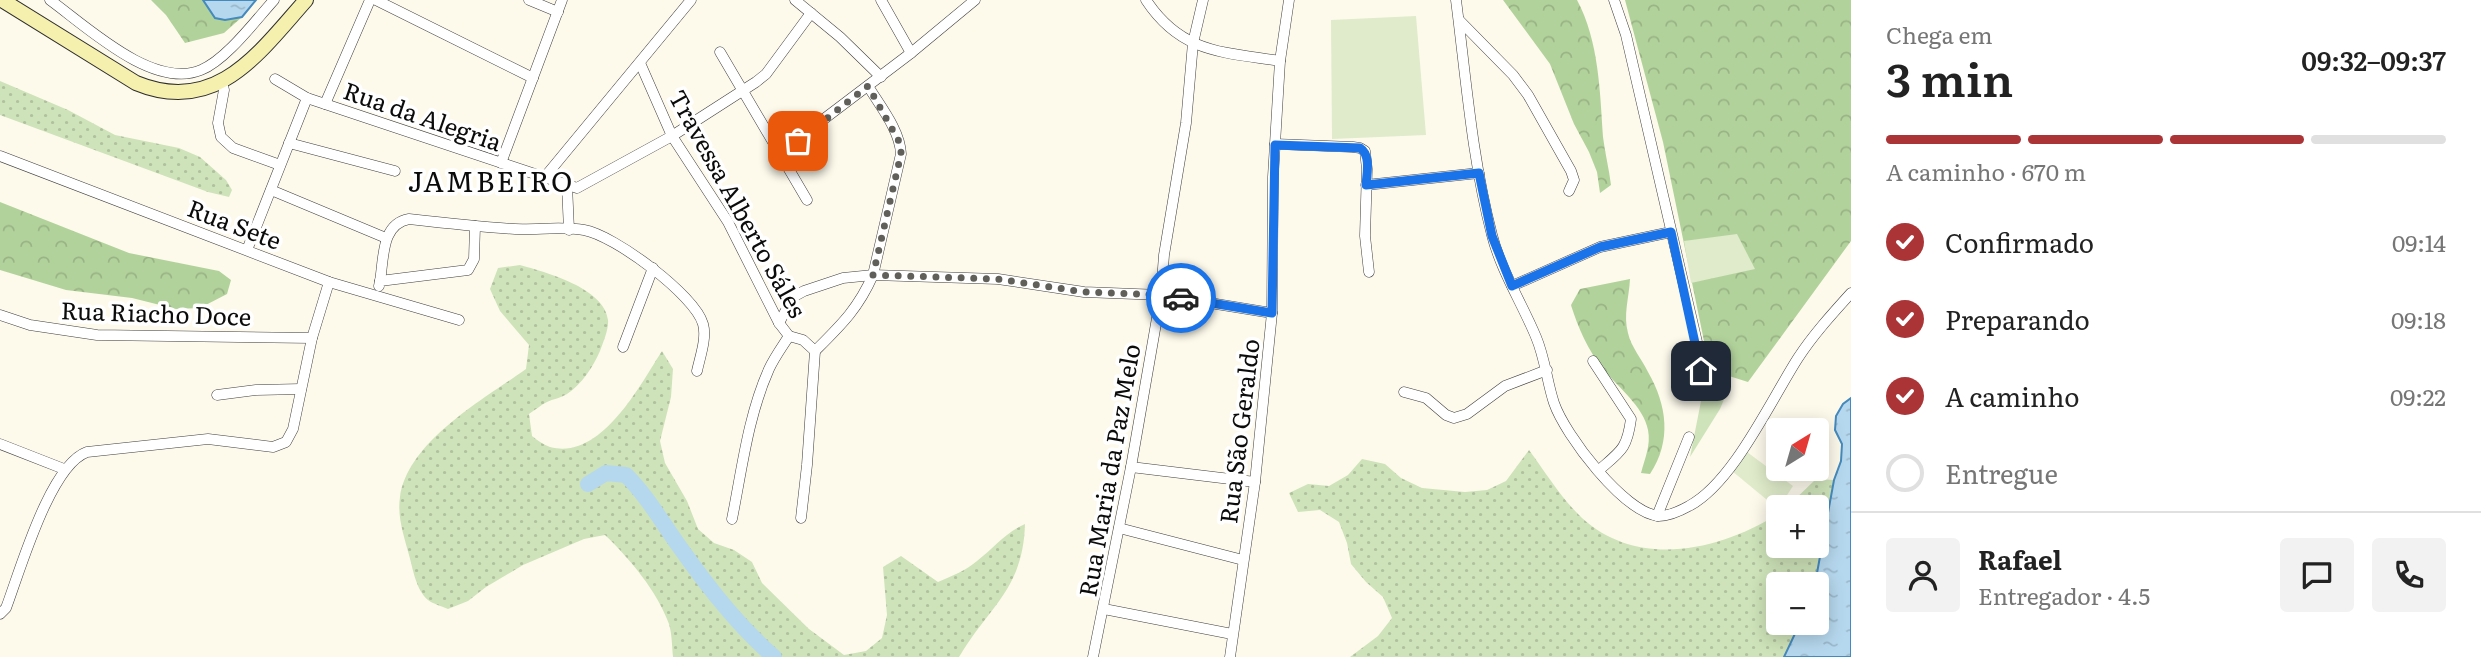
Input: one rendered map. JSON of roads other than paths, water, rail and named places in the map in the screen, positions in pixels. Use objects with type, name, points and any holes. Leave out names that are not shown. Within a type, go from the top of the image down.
[{"type":"main road","points":[[2,0],[136,83],[173,93],[199,90],[222,82],[238,72],[306,0]]},
{"type":"street","points":[[50,0],[133,59],[153,68],[185,74],[200,71],[218,59],[274,0]]},
{"type":"street","points":[[325,104],[370,0]]},
{"type":"street","points":[[376,0],[533,78]]},
{"type":"street","points":[[529,0],[558,12]]},
{"type":"street","points":[[501,163],[562,0]]},
{"type":"street","points":[[544,178],[691,0]]},
{"type":"street","points":[[795,0],[850,46],[881,77]]},
{"type":"street","points":[[881,0],[911,53]]},
{"type":"street","points":[[780,157],[816,125],[881,77],[975,0]]},
{"type":"street","points":[[1146,0],[1159,20],[1193,43],[1235,54],[1280,61]]},
{"type":"street","name":"Rua Maria da Paz Melo","points":[[1093,657],[1131,467],[1161,295],[1164,255],[1186,123],[1193,43],[1203,0]]},
{"type":"street","name":"Rua São Geraldo","points":[[1230,657],[1255,482],[1272,313],[1275,145],[1280,61],[1289,0]]},
{"type":"street","points":[[1456,0],[1479,173],[1492,236],[1537,340],[1555,404],[1577,443],[1619,494],[1637,508],[1657,516],[1669,515],[1703,497],[1748,443],[1811,338],[1851,293]]},
{"type":"street","points":[[1614,0],[1626,35],[1700,355],[1702,389]]},
{"type":"street","points":[[569,230],[566,185],[577,188],[672,136],[742,91],[765,74],[811,13]]},
{"type":"street","points":[[1458,20],[1513,75],[1535,104],[1571,171],[1574,180],[1569,191]]},
{"type":"street","points":[[720,52],[807,200]]},
{"type":"street","name":"Travessa Alberto Sáles","points":[[640,63],[672,136],[728,222],[779,323],[789,336],[803,340],[815,351]]},
{"type":"street","name":"Rua da Alegria","points":[[275,79],[307,98],[566,185]]},
{"type":"street","points":[[222,82],[224,90],[218,123],[221,137],[233,148],[280,165]]},
{"type":"street","points":[[801,518],[815,351],[850,316],[873,275],[901,154],[901,145],[868,86]]},
{"type":"street","points":[[247,250],[307,98]]},
{"type":"street","points":[[289,143],[395,171]]},
{"type":"street","points":[[1275,145],[1360,148],[1365,151],[1365,236],[1369,272]]},
{"type":"street","name":"Rua Sete","points":[[0,156],[329,282],[459,320]]},
{"type":"street","points":[[1366,185],[1479,173]]},
{"type":"street","points":[[271,190],[386,238]]},
{"type":"street","points":[[378,296],[386,238],[391,227],[401,220],[586,230],[613,242],[653,268],[696,310],[704,330],[697,371]]},
{"type":"street","points":[[380,281],[468,270],[474,258],[475,226]]},
{"type":"street","points":[[1512,286],[1600,247],[1671,232]]},
{"type":"street","points":[[623,347],[653,268]]},
{"type":"street","points":[[779,323],[793,297],[843,278],[873,275],[998,279],[1084,292],[1161,295],[1272,313]]},
{"type":"street","points":[[0,614],[6,608],[36,524],[72,460],[87,452],[208,439],[273,447],[286,442],[293,429],[312,338],[329,282]]},
{"type":"street","name":"Rua Riacho Doce","points":[[0,315],[30,325],[97,335],[312,338]]},
{"type":"street","points":[[732,519],[757,403],[770,366],[789,336]]},
{"type":"street","points":[[1593,361],[1631,419],[1628,441],[1620,452],[1599,470]]},
{"type":"street","points":[[1404,392],[1426,398],[1446,415],[1454,418],[1467,414],[1505,386],[1547,370]]},
{"type":"street","points":[[217,395],[256,390],[301,389]]},
{"type":"street","points":[[1657,516],[1689,438]]},
{"type":"street","points":[[0,444],[65,469]]},
{"type":"street","points":[[1131,467],[1255,482]]},
{"type":"street","points":[[1119,527],[1243,560]]},
{"type":"street","points":[[1104,609],[1232,634]]},
{"type":"water","points":[[203,0],[256,0],[242,17],[225,20],[215,18]]},
{"type":"water","points":[[1851,398],[1851,657],[1784,657],[1794,635],[1829,635],[1829,572],[1817,572],[1820,558],[1829,558],[1829,507],[1841,461],[1842,444],[1835,430],[1836,416],[1843,404]]},
{"type":"waterway","points":[[588,484],[606,473],[626,475],[645,496],[719,600],[774,657]]},
{"type":"district","name":"JAMBEIRO","points":[[491,180]]}]
